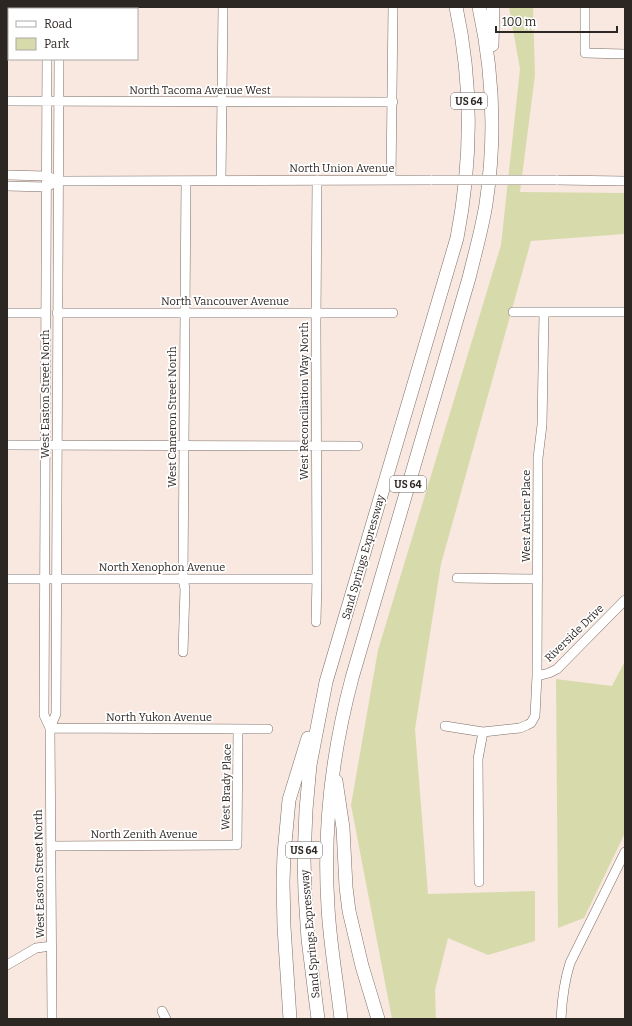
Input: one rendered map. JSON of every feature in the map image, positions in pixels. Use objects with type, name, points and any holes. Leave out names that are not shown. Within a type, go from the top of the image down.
[{"type":"highway","points":[[447,7],[462,40]]},
{"type":"highway","name":"Sand Springs Expressway","points":[[318,1019],[308,939],[305,893],[305,833],[310,766],[326,682],[457,238],[463,202],[469,134],[468,94],[462,40],[456,7]]},
{"type":"highway","name":"Sand Springs Expressway","points":[[341,1019],[330,927],[327,881],[327,827],[334,765],[343,712],[352,678],[479,241],[486,204],[491,160],[492,115],[487,51],[479,7]]},
{"type":"highway","points":[[490,83],[493,7]]},
{"type":"highway","points":[[290,1019],[283,882],[289,800],[326,682]]},
{"type":"highway","points":[[334,765],[343,828],[346,887],[349,912],[362,966],[378,1019]]},
{"type":"street","points":[[221,181],[223,7]]},
{"type":"street","points":[[391,180],[393,7]]},
{"type":"street","points":[[585,7],[585,53],[625,54]]},
{"type":"street","name":"West Easton Street North","points":[[47,60],[44,715],[50,728]]},
{"type":"street","name":"West Easton Street North","points":[[52,1019],[50,728],[56,714],[59,60]]},
{"type":"street","name":"North Tacoma Avenue West","points":[[7,101],[393,102]]},
{"type":"street","name":"North Union Avenue","points":[[7,175],[47,176],[59,181],[625,181]]},
{"type":"street","name":"West Reconciliation Way North","points":[[316,622],[317,180]]},
{"type":"street","name":"North Union Avenue","points":[[7,186],[46,187],[59,181]]},
{"type":"street","name":"West Cameron Street North","points":[[183,652],[185,589],[183,579],[186,181]]},
{"type":"street","points":[[45,302],[57,302]]},
{"type":"street","points":[[513,312],[625,312]]},
{"type":"street","name":"West Archer Place","points":[[483,732],[524,727],[533,719],[536,709],[538,458],[542,425],[544,312]]},
{"type":"street","points":[[7,313],[45,313]]},
{"type":"street","name":"North Vancouver Avenue","points":[[57,313],[393,313]]},
{"type":"street","points":[[45,326],[57,326]]},
{"type":"street","points":[[7,446],[358,446]]},
{"type":"street","points":[[457,578],[538,579]]},
{"type":"street","name":"North Xenophon Avenue","points":[[7,579],[317,579]]},
{"type":"street","name":"Riverside Drive","points":[[537,676],[549,673],[556,669],[625,600]]},
{"type":"street","points":[[445,726],[483,732],[478,759],[479,882]]},
{"type":"street","name":"North Yukon Avenue","points":[[50,728],[268,729]]},
{"type":"street","name":"West Brady Place","points":[[237,845],[238,729]]},
{"type":"street","name":"North Zenith Avenue","points":[[51,846],[237,845]]},
{"type":"street","points":[[561,1019],[562,995],[570,963],[625,852]]},
{"type":"street","points":[[7,965],[36,948],[52,946]]},
{"type":"green space","points":[[509,7],[533,7],[535,75],[520,192],[625,193],[624,234],[531,241],[441,564],[415,729],[428,894],[535,891],[535,941],[488,955],[448,938],[435,990],[436,1019],[392,1019],[351,805],[378,650],[501,245],[520,69]]},
{"type":"green space","points":[[625,661],[625,833],[584,918],[558,928],[556,679],[612,686]]}]
